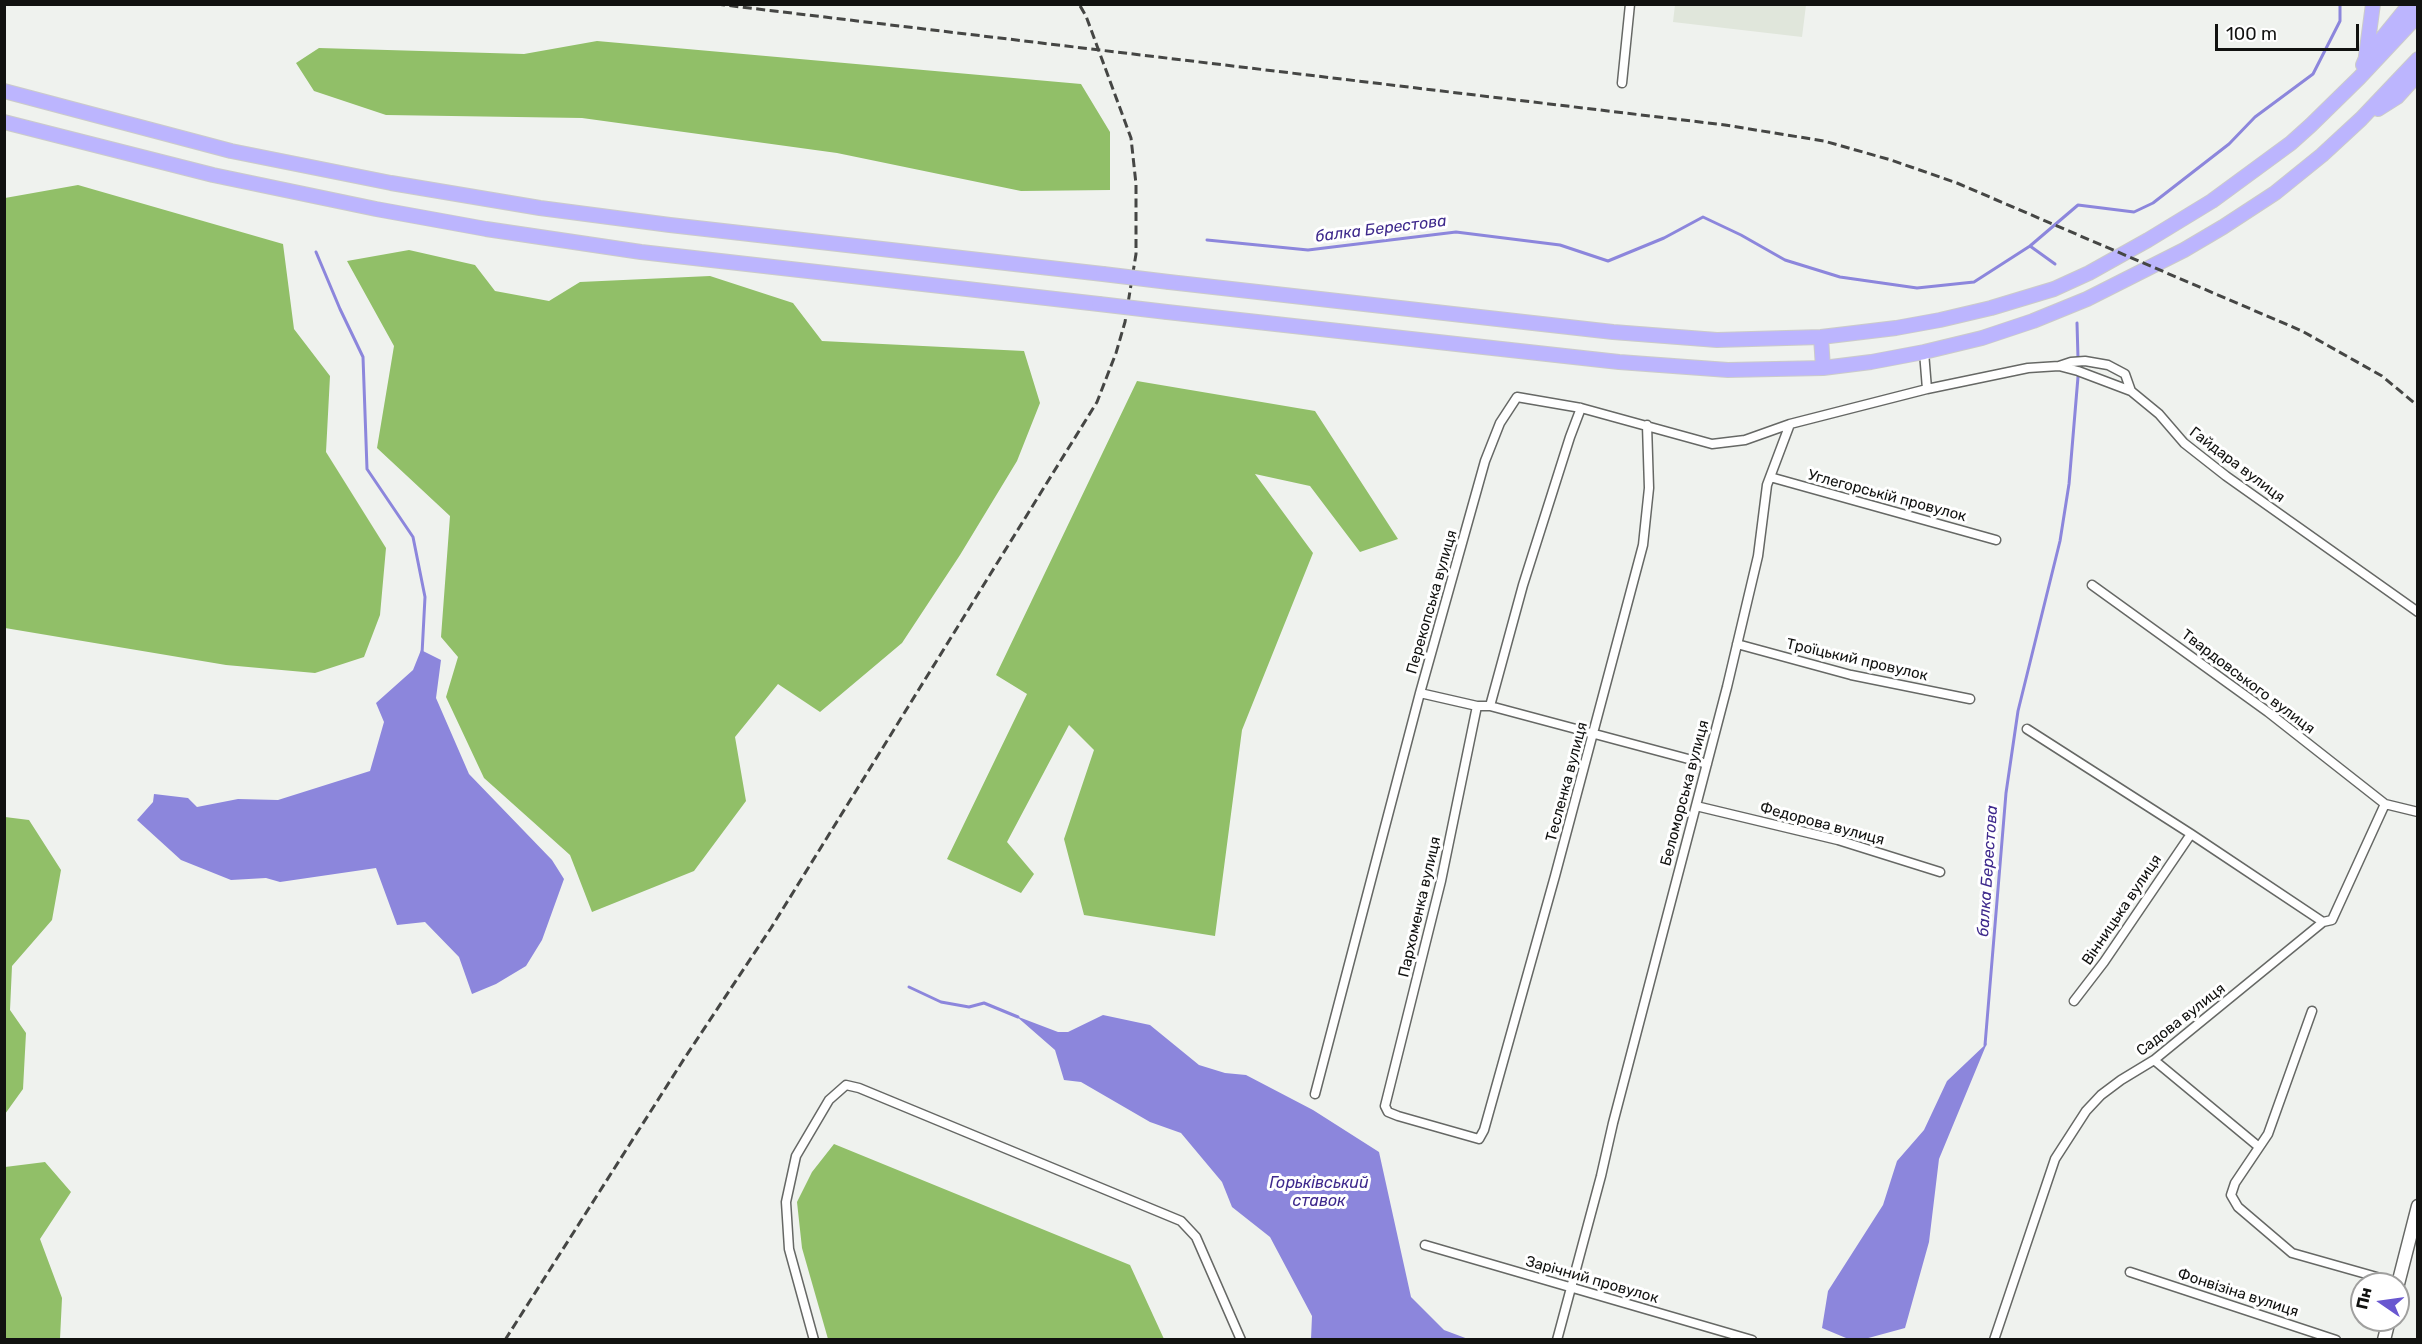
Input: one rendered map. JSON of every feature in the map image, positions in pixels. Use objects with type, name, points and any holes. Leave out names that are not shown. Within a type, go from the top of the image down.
[{"type":"main road","points":[[2359,78],[2366,58],[2373,4]]},
{"type":"main road","points":[[2366,58],[2410,4]]},
{"type":"main road","points":[[4,91],[231,151],[391,183],[540,208],[670,225],[1613,332],[1726,340],[1821,337],[1896,328],[2029,298],[2089,273],[2212,201],[2291,143],[2359,78],[2418,15]]},
{"type":"main road","points":[[4,122],[213,175],[385,211],[652,253],[1619,362],[1670,367],[1754,370],[1823,368],[1924,352],[1982,338],[2033,321],[2087,299],[2184,250],[2275,193],[2322,155],[2361,119],[2418,59]]},
{"type":"main road","points":[[2361,119],[2397,97],[2416,77]]},
{"type":"main road","points":[[1821,337],[1823,368]]},
{"type":"main road","points":[[2401,1272],[2418,1206]]},
{"type":"street","points":[[1622,83],[1630,4]]},
{"type":"street","points":[[1790,424],[1927,389],[1924,352]]},
{"type":"street","points":[[2059,366],[2085,361],[2108,365],[2125,374],[2131,391]]},
{"type":"street","name":"Гайдара вулиця","points":[[1927,389],[2028,368],[2059,366],[2131,391],[2159,414],[2184,443],[2226,476],[2418,612]]},
{"type":"street","name":"Перекопська вулиця","points":[[1315,1094],[1420,693],[1485,461],[1500,423],[1517,397],[1581,408],[1712,444],[1745,440],[1790,424]]},
{"type":"street","points":[[1490,706],[1523,585],[1581,408]]},
{"type":"street","name":"Беломорська вулиця","points":[[1557,1340],[1737,644],[1758,556],[1767,485],[1790,424]]},
{"type":"street","name":"Тесленка вулиця","points":[[1479,1139],[1485,1130],[1594,733],[1642,545],[1649,488],[1647,425]]},
{"type":"street","name":"Углегорськiй провулок","points":[[1770,477],[1996,540]]},
{"type":"street","name":"Твардовського вулиця","points":[[2092,585],[2268,712],[2385,804]]},
{"type":"street","name":"Троїцький провулок","points":[[1737,644],[1851,675],[1971,699]]},
{"type":"street","points":[[1420,693],[1477,706],[1490,706],[1707,764]]},
{"type":"street","name":"Пархоменка вулиця","points":[[1477,706],[1441,881],[1384,1106],[1388,1112],[1479,1139]]},
{"type":"street","points":[[2027,729],[2323,922]]},
{"type":"street","points":[[2385,804],[2418,812]]},
{"type":"street","name":"Садова вулиця","points":[[1994,1340],[2055,1159],[2086,1111],[2101,1095],[2154,1060],[2323,922],[2332,920],[2385,804]]},
{"type":"street","name":"Федорова вулиця","points":[[1696,806],[1838,840],[1940,872]]},
{"type":"street","name":"Вінницька вулиця","points":[[2074,1002],[2191,834]]},
{"type":"street","points":[[2312,1011],[2268,1134],[2235,1183],[2231,1195],[2238,1207],[2292,1253],[2357,1272]]},
{"type":"street","points":[[2154,1060],[2259,1147]]},
{"type":"street","points":[[814,1340],[789,1249],[786,1202],[796,1156],[829,1100],[846,1085],[870,1092],[1181,1221],[1196,1237],[1241,1340]]},
{"type":"street","name":"Зарічний провулок","points":[[1425,1245],[1570,1289],[1752,1340]]},
{"type":"street","name":"Фонвізіна вулиця","points":[[2130,1272],[2336,1340]]},
{"type":"shaded area","points":[[1675,5],[1806,5],[1802,37],[1673,22]]},
{"type":"green space","points":[[597,41],[1081,84],[1110,132],[1110,190],[1021,191],[837,153],[582,118],[386,115],[314,91],[296,63],[319,48],[524,54]]},
{"type":"green space","points":[[78,185],[283,244],[294,329],[330,376],[326,452],[386,548],[380,615],[364,657],[315,673],[226,665],[5,628],[5,198]]},
{"type":"green space","points":[[409,250],[475,265],[495,291],[549,301],[580,282],[710,276],[793,303],[822,341],[1024,351],[1040,403],[1017,461],[960,555],[902,643],[820,712],[778,684],[735,737],[746,801],[694,871],[592,912],[570,855],[484,778],[446,697],[458,657],[441,637],[450,516],[377,448],[394,346],[347,261]]},
{"type":"green space","points":[[1137,381],[1315,411],[1398,539],[1360,552],[1310,486],[1255,474],[1313,553],[1242,730],[1215,936],[1084,915],[1064,839],[1094,750],[1069,725],[1007,842],[1034,874],[1021,893],[947,859],[1027,694],[996,675]]},
{"type":"green space","points":[[5,817],[29,820],[61,870],[52,920],[12,966],[10,1010],[26,1033],[23,1089],[5,1114]]},
{"type":"green space","points":[[834,1144],[1130,1265],[1164,1339],[828,1339],[802,1248],[797,1202],[812,1172]]},
{"type":"green space","points":[[45,1162],[71,1192],[40,1239],[62,1298],[60,1339],[5,1339],[5,1167]]},
{"type":"water","points":[[421,650],[441,660],[436,698],[469,774],[552,860],[564,879],[542,940],[526,966],[496,984],[472,994],[459,957],[425,922],[397,925],[376,868],[280,882],[266,878],[231,880],[181,860],[137,820],[153,802],[154,794],[188,798],[197,807],[238,799],[278,800],[370,771],[384,722],[376,703],[413,670]]},
{"type":"water","name":"Горьківський ставок","points":[[1103,1015],[1150,1025],[1199,1065],[1225,1073],[1246,1075],[1313,1110],[1379,1152],[1411,1297],[1444,1330],[1468,1339],[1311,1339],[1312,1316],[1270,1237],[1232,1207],[1222,1182],[1181,1133],[1150,1122],[1081,1082],[1064,1080],[1055,1050],[1016,1016],[1058,1032],[1068,1032]]},
{"type":"water","points":[[1987,1043],[1939,1159],[1929,1242],[1905,1328],[1861,1340],[1846,1338],[1822,1328],[1828,1291],[1883,1205],[1897,1161],[1924,1130],[1947,1081]]},
{"type":"waterway","name":"балка Берестова","points":[[1207,240],[1308,250],[1456,232],[1560,245],[1608,261],[1664,238],[1703,217],[1785,260],[1840,277],[1917,288],[1974,282],[2030,246],[2078,205],[2134,212],[2153,203],[2229,144],[2255,117],[2313,74],[2340,21],[2340,4]]},
{"type":"waterway","name":"балка Берестова","points":[[2030,246],[2055,264]]},
{"type":"waterway","points":[[316,252],[363,357],[367,469],[413,537],[425,597],[422,654]]},
{"type":"waterway","name":"балка Берестова","points":[[2077,323],[2078,358]]},
{"type":"waterway","name":"балка Берестова","points":[[1985,1045],[2006,793],[2018,711],[2060,541],[2069,484],[2078,377]]},
{"type":"waterway","points":[[909,987],[941,1002],[969,1007],[984,1003],[1018,1017]]},
{"type":"railway","points":[[716,4],[1725,125],[1824,141],[1891,160],[1957,183],[2302,331],[2382,376],[2418,406]]},
{"type":"railway","points":[[505,1340],[684,1059],[771,928],[1097,402],[1125,322],[1136,254],[1136,184],[1131,138],[1086,16],[1079,4]]}]
